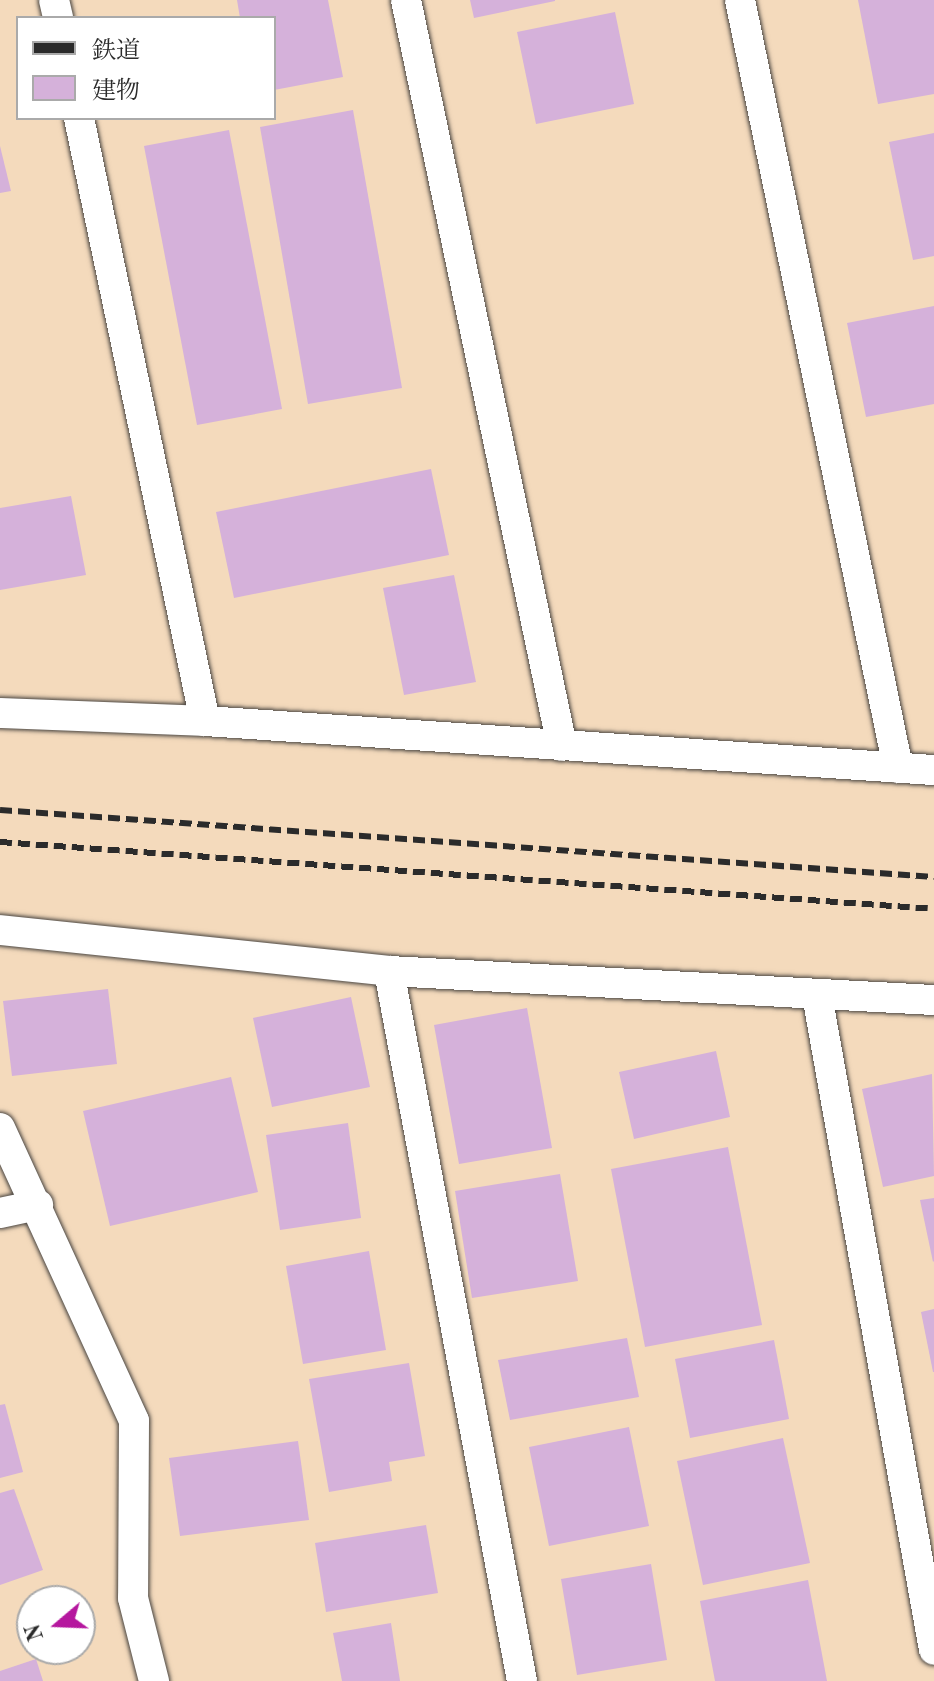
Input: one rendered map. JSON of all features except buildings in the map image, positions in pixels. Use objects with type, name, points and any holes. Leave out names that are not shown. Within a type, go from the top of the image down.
[{"type":"lane","points":[[406,0],[562,746]]},
{"type":"lane","points":[[740,0],[898,768]]},
{"type":"lane","points":[[79,120],[205,721]]},
{"type":"lane","points":[[0,713],[205,721],[934,770]]},
{"type":"lane","points":[[0,930],[389,971],[934,1000]]},
{"type":"lane","points":[[389,971],[522,1681]]},
{"type":"lane","points":[[817,995],[934,1650]]},
{"type":"lane","points":[[0,1128],[38,1205],[134,1421],[133,1598],[154,1681]]},
{"type":"lane","points":[[0,1213],[38,1205]]},
{"type":"railway","points":[[0,810],[934,877]]},
{"type":"railway","points":[[0,842],[934,909]]}]
